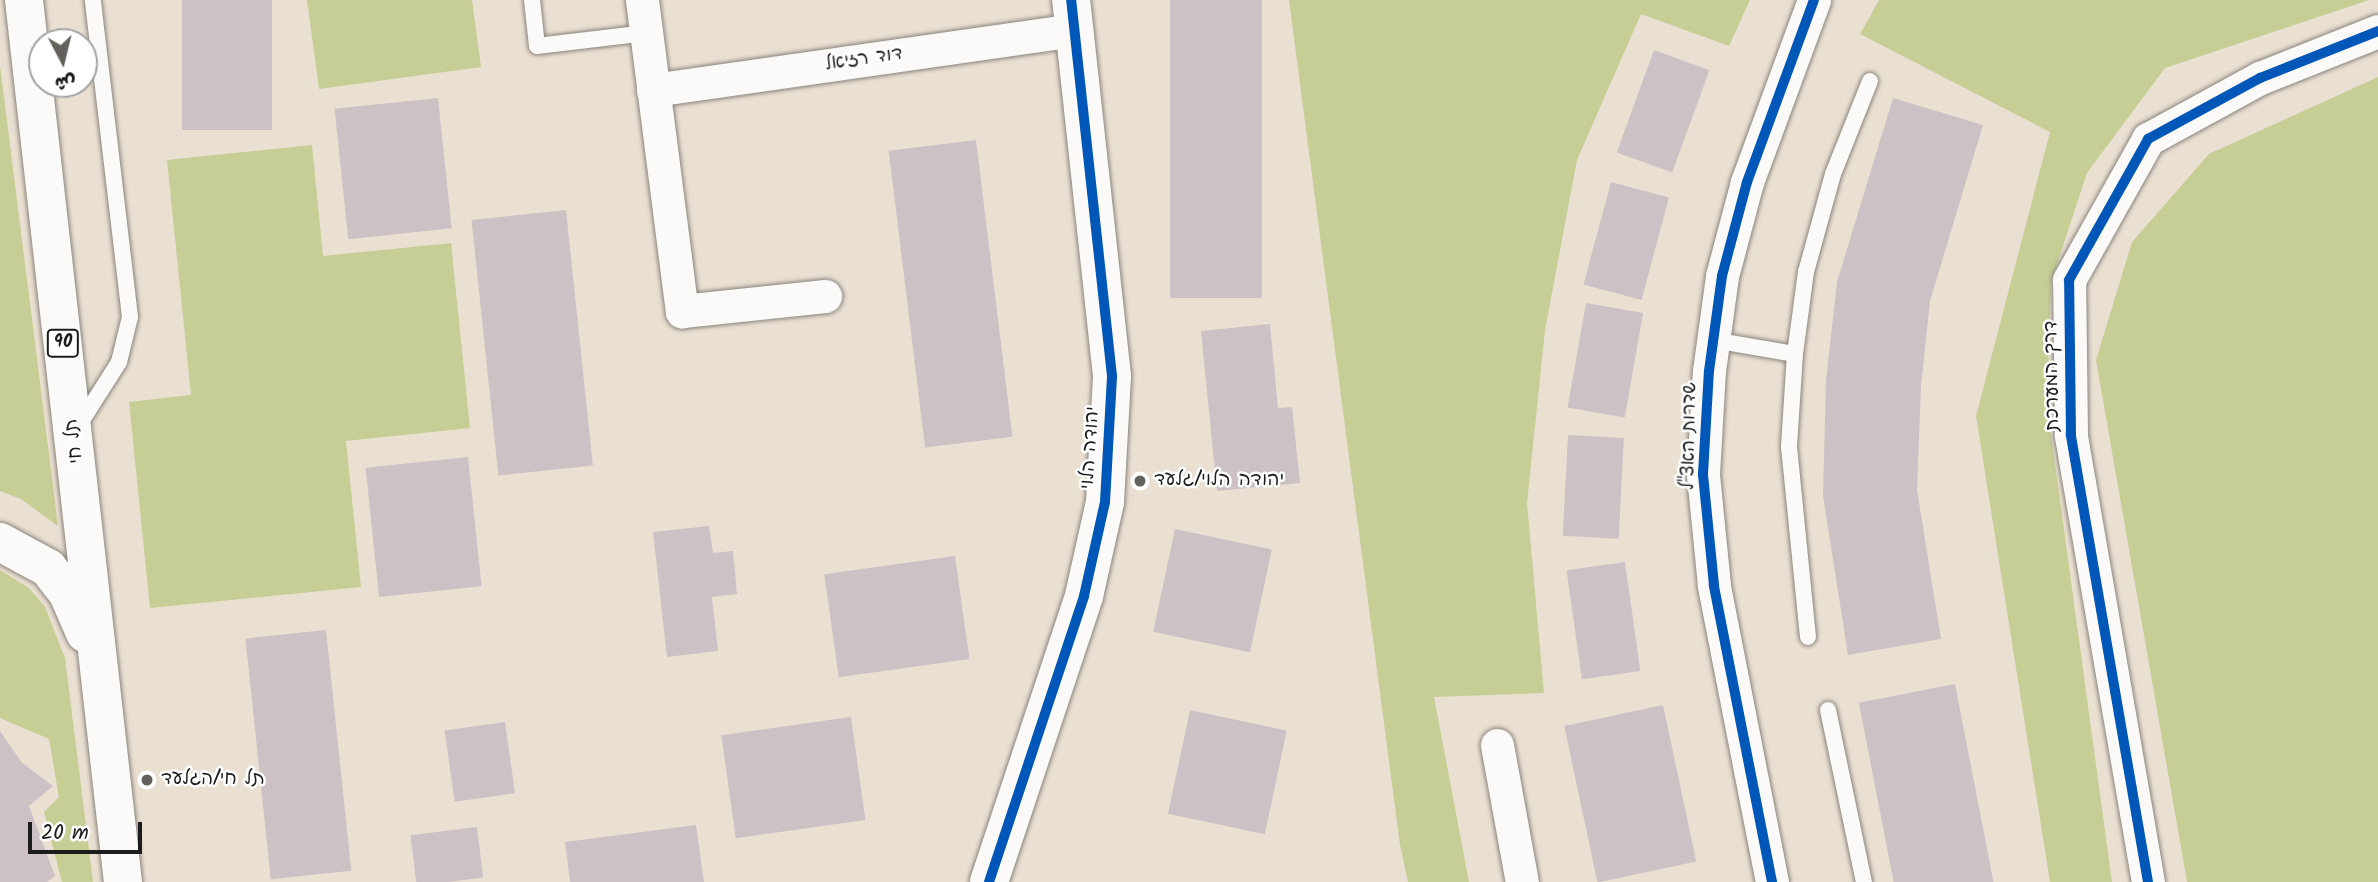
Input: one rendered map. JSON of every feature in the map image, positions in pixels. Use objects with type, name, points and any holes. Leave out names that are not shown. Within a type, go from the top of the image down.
[{"type":"main road","name":"תל חי","points":[[24,0],[123,882]]},
{"type":"main road","name":"יהודה הלוי","points":[[989,882],[1084,596],[1105,502],[1112,376],[1073,15]]},
{"type":"main road","points":[[0,542],[48,568],[68,594],[91,650],[99,686]]},
{"type":"street","points":[[642,0],[682,311],[825,296]]},
{"type":"street","name":"שדרות האצ\"ל","points":[[1772,882],[1714,585],[1703,474],[1713,340],[1722,276],[1747,182],[1814,0]]},
{"type":"street","name":"דוד רזיאל","points":[[653,90],[1073,15]]},
{"type":"street","name":"דרך המערכת","points":[[2148,882],[2071,435],[2069,280],[2147,139],[2260,78],[2378,31]]},
{"type":"street","points":[[1497,745],[1522,882]]},
{"type":"lane","points":[[74,433],[119,362],[130,317],[93,0]]},
{"type":"lane","points":[[533,0],[537,47],[646,33]]},
{"type":"lane","points":[[1808,637],[1789,446],[1795,354],[1806,272],[1833,174],[1870,81]]},
{"type":"lane","points":[[1713,340],[1795,354]]},
{"type":"lane","points":[[1828,710],[1864,882]]},
{"type":"green space","points":[[307,0],[472,0],[481,67],[319,89]]},
{"type":"green space","points":[[1289,0],[1750,0],[1729,46],[1641,14],[1577,160],[1545,330],[1527,503],[1544,693],[1434,697],[1469,882],[1408,882],[1400,845]]},
{"type":"green space","points":[[1879,0],[2369,0],[2165,68],[2087,173],[2051,282],[2047,405],[2112,882],[2050,882],[1976,416],[2050,132],[1860,34]]},
{"type":"green space","points":[[0,65],[58,526],[21,499],[0,491]]},
{"type":"green space","points":[[2378,77],[2378,882],[2187,882],[2096,360],[2132,242],[2209,154]]},
{"type":"green space","points":[[312,145],[323,256],[451,243],[470,428],[346,441],[361,587],[150,608],[129,402],[191,395],[167,160]]},
{"type":"green space","points":[[0,570],[29,588],[45,607],[65,658],[93,882],[62,882],[44,812],[59,797],[49,739],[0,718]]},
{"type":"building","points":[[182,0],[272,0],[272,130],[182,130]]},
{"type":"building","points":[[1170,0],[1262,0],[1262,298],[1170,298]]},
{"type":"building","points":[[1654,50],[1709,70],[1672,173],[1617,152]]},
{"type":"building","points":[[438,98],[452,228],[348,239],[335,109]]},
{"type":"building","points":[[1893,98],[1983,125],[1930,301],[1921,386],[1917,490],[1941,639],[1848,655],[1823,496],[1826,380],[1837,282]]},
{"type":"building","points":[[976,140],[1012,437],[925,447],[889,151]]},
{"type":"building","points":[[1611,182],[1669,198],[1642,300],[1584,284]]},
{"type":"building","points":[[566,210],[593,466],[498,476],[472,220]]},
{"type":"building","points":[[1586,303],[1643,313],[1625,417],[1568,407]]},
{"type":"building","points":[[1270,324],[1278,408],[1292,407],[1300,483],[1217,491],[1201,331]]},
{"type":"building","points":[[1568,435],[1624,438],[1619,539],[1563,536]]},
{"type":"building","points":[[468,457],[482,586],[379,597],[366,468]]},
{"type":"building","points":[[709,526],[713,553],[733,551],[737,594],[712,597],[718,651],[667,657],[653,532]]},
{"type":"building","points":[[1175,529],[1272,550],[1250,652],[1153,632]]},
{"type":"building","points":[[955,556],[969,659],[839,677],[824,574]]},
{"type":"building","points":[[1625,562],[1640,671],[1582,679],[1567,570]]},
{"type":"building","points":[[326,630],[351,871],[271,879],[245,638]]},
{"type":"building","points":[[1955,684],[1993,882],[1894,882],[1859,703]]},
{"type":"building","points":[[1663,705],[1696,862],[1597,882],[1564,726]]},
{"type":"building","points":[[1190,710],[1287,731],[1265,834],[1168,814]]},
{"type":"building","points":[[851,717],[865,820],[736,838],[721,735]]},
{"type":"building","points":[[505,722],[515,793],[455,802],[445,730]]},
{"type":"building","points":[[0,731],[22,763],[53,786],[29,806],[55,876],[47,882],[0,882]]},
{"type":"building","points":[[696,825],[704,882],[570,882],[565,842]]},
{"type":"building","points":[[477,827],[483,878],[416,882],[410,835]]},
{"type":"cycle path","points":[[989,882],[1084,596],[1105,502],[1112,376],[1071,0]]},
{"type":"cycle path","points":[[1772,882],[1714,585],[1703,474],[1709,371],[1722,276],[1747,182],[1814,0]]},
{"type":"cycle path","points":[[2148,882],[2071,435],[2069,280],[2148,139],[2260,78],[2378,31]]},
{"type":"place","name":"יהודה הלוי/גלעד","points":[[1140,481]]},
{"type":"place","name":"תל חי/הגלעד","points":[[147,780]]}]
